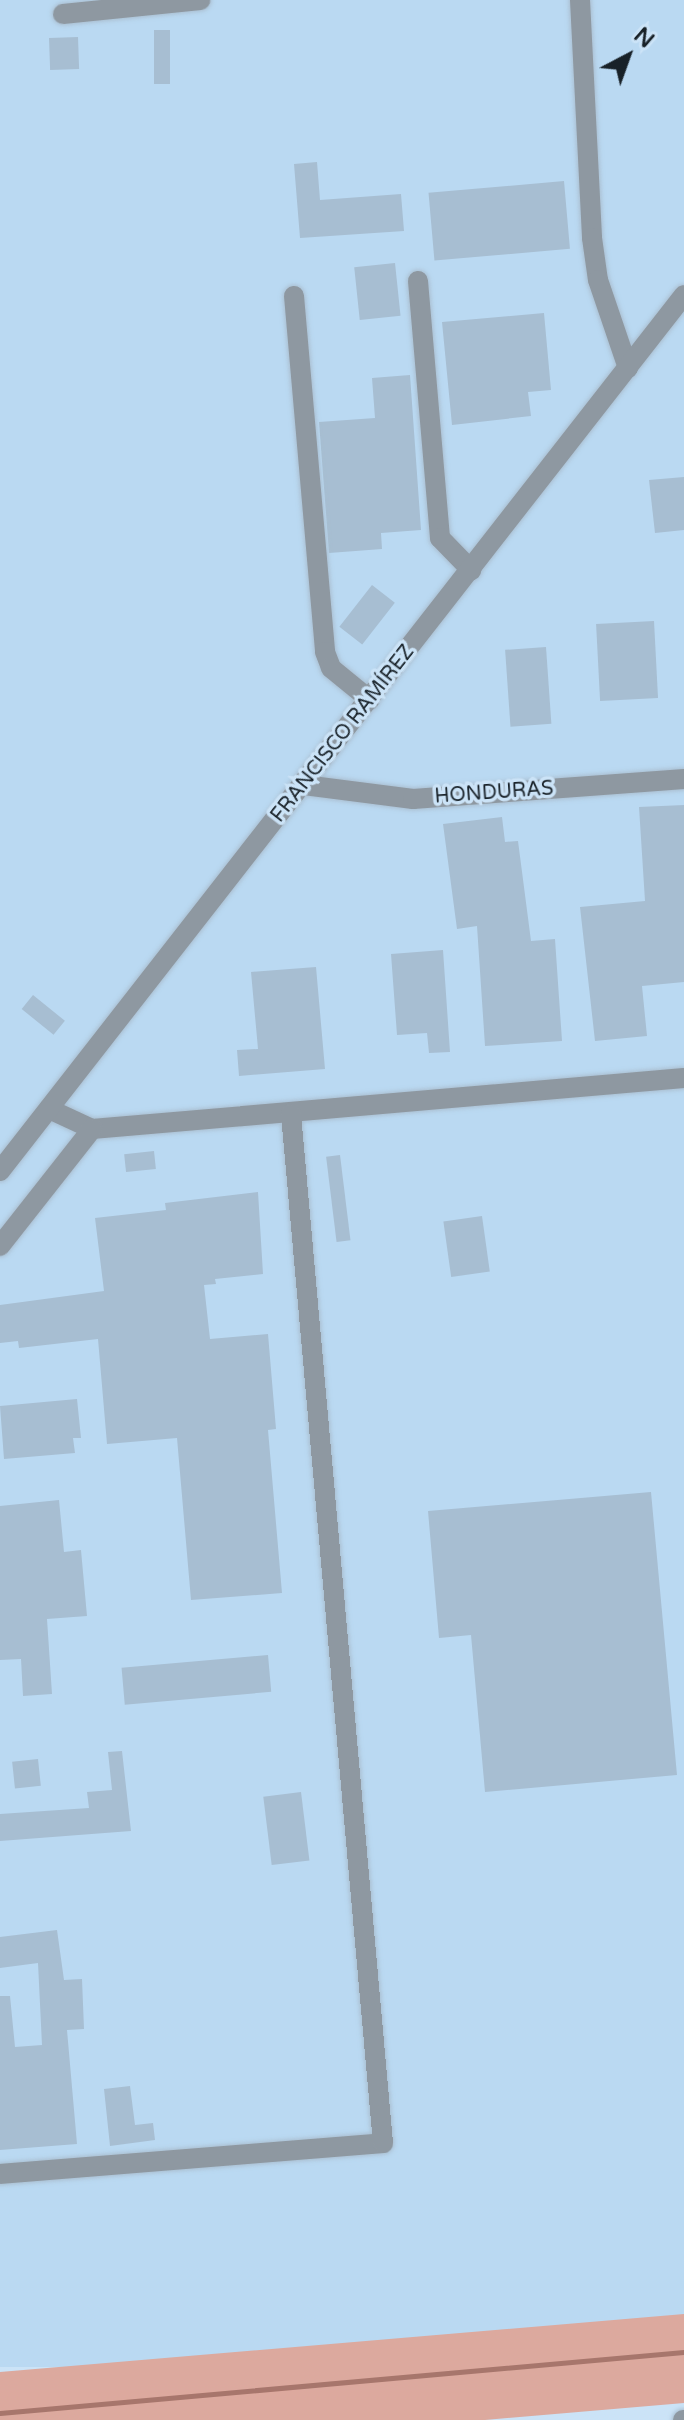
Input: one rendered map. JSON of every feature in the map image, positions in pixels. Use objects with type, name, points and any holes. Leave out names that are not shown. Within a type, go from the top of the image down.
[{"type":"street","points":[[63,14],[200,0]]},
{"type":"street","points":[[580,0],[592,238],[598,280],[628,368]]},
{"type":"street","points":[[418,281],[440,538],[471,570]]},
{"type":"street","name":"FRANCISCO RAMÍREZ","points":[[0,1171],[684,295]]},
{"type":"street","points":[[294,296],[325,652],[331,668],[370,700]]},
{"type":"street","name":"HONDURAS","points":[[304,785],[413,799],[684,779]]},
{"type":"street","points":[[49,1109],[92,1129],[684,1078]]},
{"type":"street","points":[[0,2174],[383,2143],[291,1114]]},
{"type":"street","points":[[0,1246],[92,1129]]},
{"type":"shaded area","points":[[0,0],[684,0],[684,2367],[0,2367]]},
{"type":"shaded area","points":[[684,2314],[684,2403],[485,2420],[0,2420],[0,2372]]},
{"type":"building","points":[[154,30],[170,30],[170,84],[154,84]]},
{"type":"building","points":[[78,37],[79,69],[50,70],[49,38]]},
{"type":"building","points":[[317,162],[320,200],[401,194],[404,231],[300,238],[294,164]]},
{"type":"building","points":[[564,181],[570,249],[434,261],[429,193]]},
{"type":"building","points":[[395,263],[401,316],[360,320],[354,267]]},
{"type":"building","points":[[544,313],[551,390],[528,392],[531,416],[452,425],[442,322]]},
{"type":"building","points":[[410,375],[421,530],[381,533],[382,549],[329,553],[319,422],[375,418],[372,378]]},
{"type":"building","points":[[684,477],[684,530],[655,533],[649,480]]},
{"type":"building","points":[[372,585],[395,603],[362,645],[339,627]]},
{"type":"building","points":[[654,621],[658,698],[600,701],[596,624]]},
{"type":"building","points":[[546,647],[551,724],[510,727],[505,650]]},
{"type":"building","points":[[684,805],[684,982],[642,986],[647,1036],[595,1041],[580,907],[645,901],[639,807]]},
{"type":"building","points":[[502,817],[505,842],[518,841],[531,941],[555,939],[562,1041],[485,1046],[477,926],[457,929],[443,824]]},
{"type":"building","points":[[443,950],[450,1052],[429,1053],[427,1033],[397,1035],[391,954]]},
{"type":"building","points":[[316,967],[325,1069],[239,1076],[237,1050],[258,1049],[251,972]]},
{"type":"building","points":[[33,995],[65,1021],[54,1035],[22,1009]]},
{"type":"building","points":[[154,1151],[156,1169],[126,1172],[124,1154]]},
{"type":"building","points":[[340,1155],[350,1240],[337,1242],[326,1157]]},
{"type":"building","points":[[258,1192],[263,1274],[215,1279],[216,1284],[204,1285],[210,1339],[268,1334],[276,1429],[268,1430],[282,1593],[191,1600],[177,1438],[107,1444],[98,1339],[19,1348],[18,1341],[0,1343],[0,1305],[104,1291],[95,1218],[166,1210],[165,1203]]},
{"type":"building","points":[[482,1216],[490,1271],[451,1277],[443,1221]]},
{"type":"building","points":[[77,1399],[81,1438],[73,1438],[75,1453],[4,1459],[0,1406]]},
{"type":"building","points":[[651,1492],[677,1775],[485,1792],[471,1635],[439,1638],[428,1511]]},
{"type":"building","points":[[59,1500],[64,1552],[81,1550],[87,1616],[47,1619],[52,1694],[23,1696],[21,1659],[0,1660],[0,1506]]},
{"type":"building","points":[[268,1655],[271,1692],[125,1705],[122,1668]]},
{"type":"building","points":[[122,1751],[131,1831],[0,1841],[0,1814],[89,1808],[87,1792],[112,1790],[108,1752]]},
{"type":"building","points":[[38,1759],[41,1786],[15,1789],[12,1762]]},
{"type":"building","points":[[301,1792],[309,1860],[272,1865],[263,1797]]},
{"type":"building","points":[[57,1930],[64,1980],[82,1979],[84,2029],[67,2030],[77,2144],[0,2150],[0,1996],[10,1996],[15,2047],[42,2045],[38,1963],[0,1968],[0,1937]]},
{"type":"building","points":[[130,2086],[135,2125],[153,2123],[155,2140],[110,2146],[104,2089]]},
{"type":"waterway","points":[[0,2413],[684,2352]]}]
